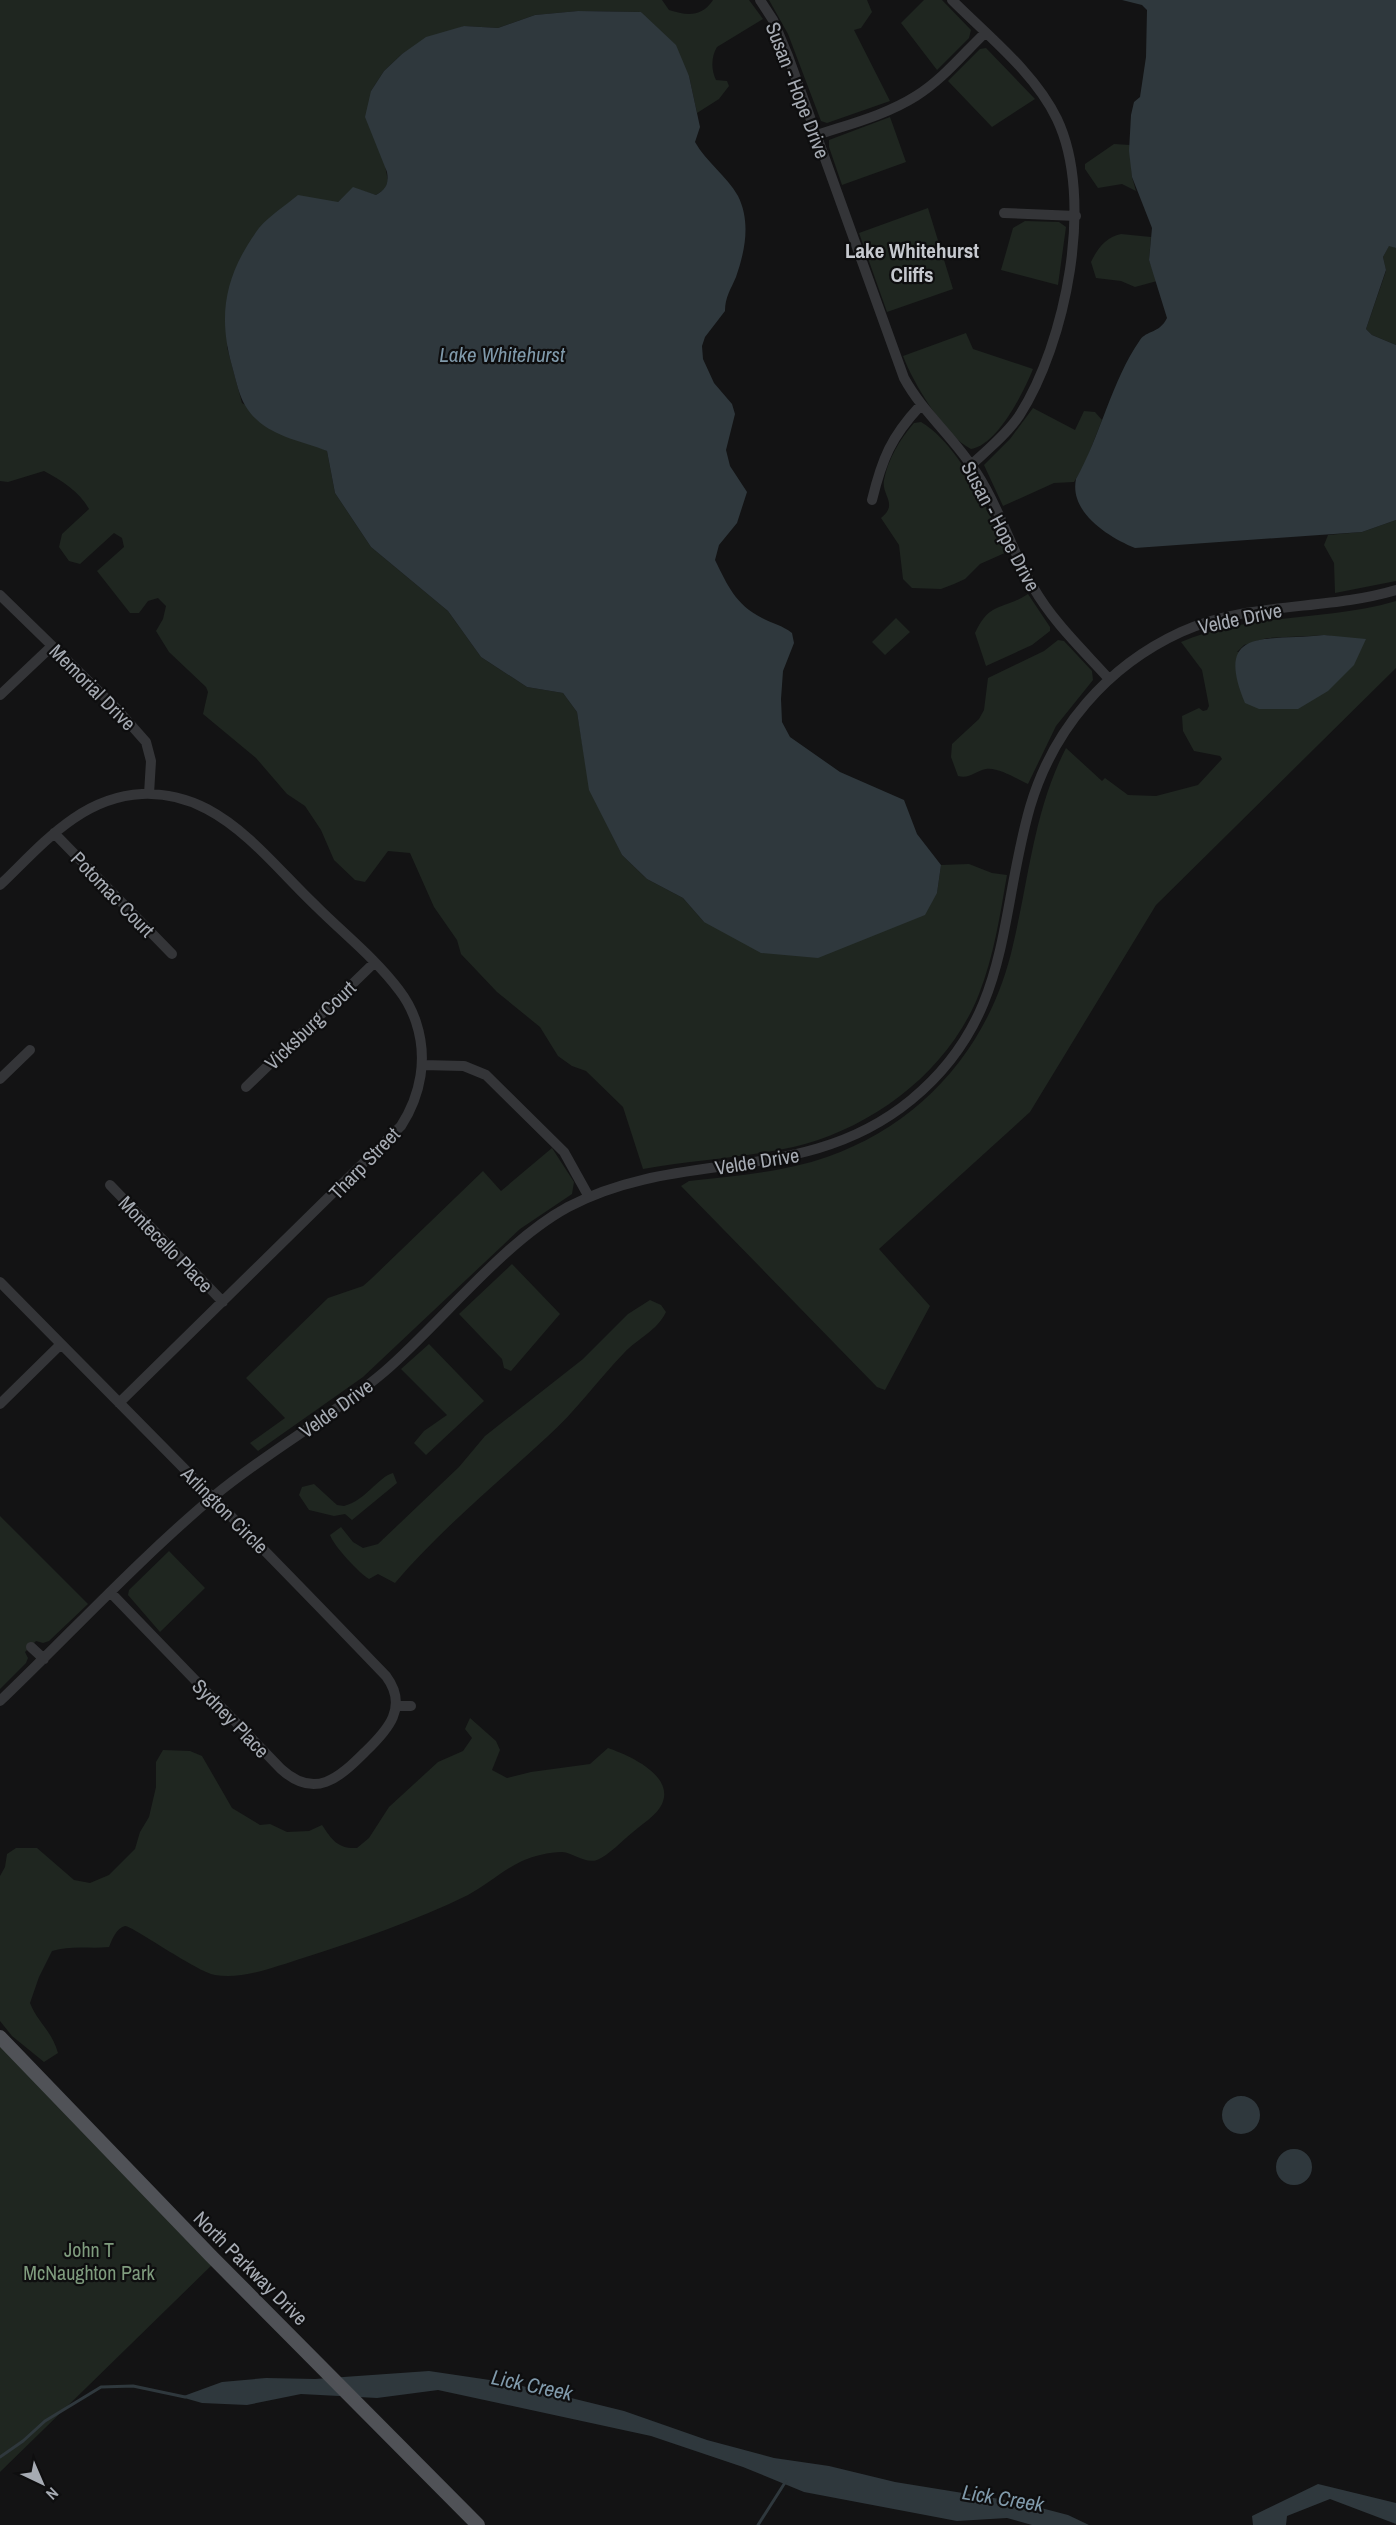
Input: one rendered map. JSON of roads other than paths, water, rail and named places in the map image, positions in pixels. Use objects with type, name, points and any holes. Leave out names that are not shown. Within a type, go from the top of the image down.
[{"type":"main road","name":"North Parkway Drive","points":[[0,2037],[478,2525]]},
{"type":"street","name":"Susan - Hope Drive","points":[[760,0],[777,29],[900,369],[920,406],[971,465],[996,507],[1034,590],[1058,622],[1109,679]]},
{"type":"street","points":[[952,0],[1034,85],[1057,118],[1074,170],[1076,216],[1065,290],[1040,372],[1018,417],[971,465]]},
{"type":"street","points":[[817,135],[882,112],[915,97],[935,82],[985,33]]},
{"type":"street","points":[[1004,213],[1076,216]]},
{"type":"street","points":[[872,500],[887,448],[902,425],[920,406]]},
{"type":"street","name":"Velde Drive","points":[[0,1701],[212,1498],[371,1382],[525,1238],[559,1212],[589,1197],[643,1179],[768,1161],[834,1145],[885,1119],[928,1085],[960,1046],[989,992],[1002,951],[1027,819],[1047,762],[1074,718],[1109,679],[1164,641],[1213,620],[1261,610],[1347,601],[1396,590]]},
{"type":"street","name":"Memorial Drive","points":[[0,595],[116,708],[146,742],[151,761],[148,794]]},
{"type":"street","points":[[0,696],[52,646]]},
{"type":"street","points":[[0,885],[54,833],[79,814],[123,796],[148,794]]},
{"type":"street","name":"Tharp Street","points":[[119,1403],[393,1135],[415,1099],[422,1065],[418,1032],[408,1004],[399,989],[374,963],[224,820],[188,801],[148,794]]},
{"type":"street","name":"Potomac Court","points":[[54,833],[172,954]]},
{"type":"street","name":"Vicksburg Court","points":[[246,1087],[374,963]]},
{"type":"street","points":[[0,1079],[30,1050]]},
{"type":"street","points":[[422,1065],[464,1066],[486,1075],[564,1152],[589,1197]]},
{"type":"street","name":"Montecello Place","points":[[110,1185],[223,1302]]},
{"type":"street","name":"Arlington Circle","points":[[0,1282],[281,1566],[386,1676],[394,1689],[396,1706]]},
{"type":"street","points":[[0,1404],[61,1344]]},
{"type":"street","name":"Sydney Place","points":[[111,1593],[292,1778],[313,1784],[333,1780],[391,1725],[396,1706]]},
{"type":"street","points":[[32,1647],[44,1659]]},
{"type":"street","points":[[396,1706],[411,1706]]},
{"type":"water","points":[[1122,0],[1396,0],[1396,248],[1389,246],[1383,257],[1386,270],[1366,329],[1372,335],[1396,345],[1396,520],[1362,532],[1135,548],[1113,537],[1093,522],[1078,502],[1075,491],[1076,479],[1130,356],[1140,340],[1160,327],[1167,318],[1149,260],[1152,228],[1132,177],[1129,151],[1131,115],[1134,102],[1140,97],[1146,57],[1147,10],[1142,5]]},
{"type":"water","name":"Lake Whitehurst","points":[[578,11],[641,12],[676,45],[689,76],[700,127],[695,142],[733,189],[742,206],[745,236],[739,267],[727,297],[725,311],[705,337],[702,346],[703,359],[714,383],[732,404],[735,414],[726,450],[730,466],[747,492],[737,523],[719,545],[715,560],[728,586],[745,607],[792,633],[794,643],[783,671],[782,722],[790,737],[840,772],[904,800],[917,834],[941,865],[937,893],[925,915],[818,958],[761,953],[704,922],[683,898],[647,879],[622,855],[589,790],[577,712],[563,693],[527,687],[481,657],[448,611],[371,547],[335,493],[327,451],[272,431],[256,419],[243,401],[232,366],[225,328],[228,294],[239,261],[259,228],[298,195],[338,202],[353,187],[376,195],[386,186],[387,172],[365,117],[371,91],[384,71],[402,54],[426,37],[464,26],[498,28],[535,15]]},
{"type":"water","points":[[1324,635],[1366,639],[1354,665],[1328,691],[1298,709],[1259,709],[1245,703],[1237,678],[1236,660],[1241,649],[1252,642],[1267,639]]},
{"type":"water","points":[[1241,2096],[1248,2097],[1254,2102],[1259,2108],[1259,2122],[1254,2128],[1248,2133],[1241,2134],[1234,2133],[1228,2128],[1223,2122],[1222,2115],[1223,2108],[1228,2102],[1234,2097]]},
{"type":"water","points":[[1294,2149],[1307,2154],[1312,2167],[1307,2180],[1294,2185],[1281,2180],[1276,2167],[1281,2154]]},
{"type":"water","points":[[429,2371],[510,2383],[624,2411],[707,2440],[774,2458],[829,2466],[895,2482],[1018,2502],[1068,2515],[1089,2525],[1032,2525],[1007,2518],[957,2521],[804,2492],[743,2467],[651,2436],[438,2390],[377,2398],[301,2394],[247,2405],[202,2403],[181,2397],[222,2382],[266,2378],[315,2379]]},
{"type":"water","points":[[1318,2484],[1396,2503],[1396,2524],[1330,2499],[1287,2516],[1286,2525],[1253,2525],[1252,2516]]},
{"type":"waterway","name":"Lick Creek","points":[[0,2457],[23,2441],[45,2421],[101,2387],[133,2386],[185,2397]]},
{"type":"waterway","points":[[758,2525],[786,2481]]},
{"type":"district","name":"Lake Whitehurst Cliffs","points":[[912,262]]},
{"type":"park label","name":"John T McNaughton Park","points":[[89,2260]]}]
